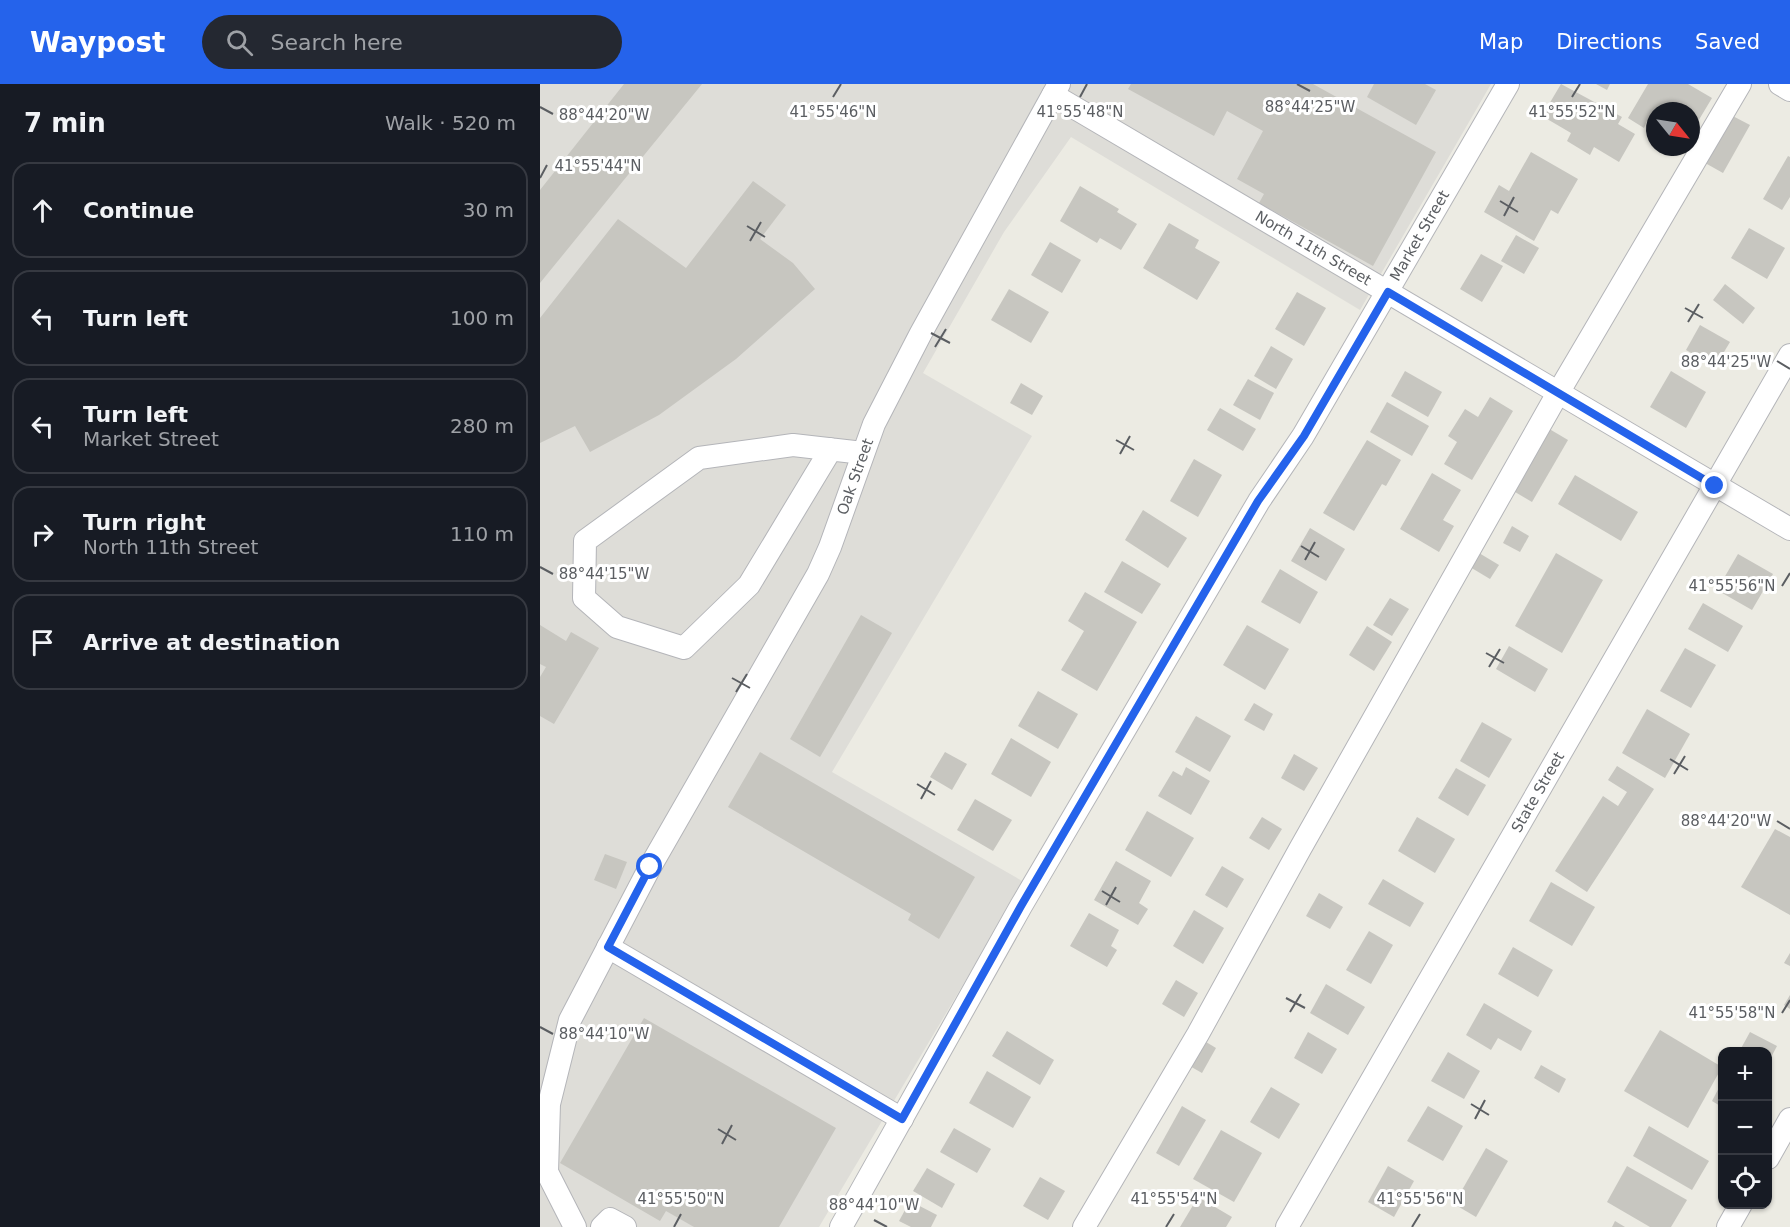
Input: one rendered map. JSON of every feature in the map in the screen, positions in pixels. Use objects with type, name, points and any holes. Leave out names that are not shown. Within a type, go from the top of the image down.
[{"type":"street","name":"Market Street","points":[[841,1227],[1021,906],[1252,511],[1304,436],[1508,84]]},
{"type":"street","points":[[1084,1227],[1198,1034],[1558,393],[1740,84]]},
{"type":"street","points":[[1780,84],[1790,90]]},
{"type":"street","name":"North 11th Street","points":[[1056,90],[1388,292],[1790,529]]},
{"type":"street","name":"Oak Street","points":[[575,1227],[547,1172],[549,1104],[570,1020],[650,867],[819,574],[874,424],[921,333],[1056,90]]},
{"type":"street","name":"State Street","points":[[1287,1227],[1790,355]]},
{"type":"street","points":[[831,449],[749,585],[684,648],[617,627],[584,598],[585,540],[699,458],[793,445],[831,449],[863,453]]},
{"type":"street","points":[[608,947],[902,1119]]},
{"type":"street","points":[[1769,1155],[1790,1119]]},
{"type":"street","points":[[1728,1227],[1738,1209]]},
{"type":"street","points":[[602,1227],[610,1219],[625,1227]]},
{"type":"shaded area","points":[[540,84],[1491,84],[1360,310],[1071,137],[1004,232],[923,373],[1032,436],[832,772],[1024,882],[819,1227],[540,1227]]},
{"type":"building","points":[[624,84],[702,84],[540,283],[540,190]]},
{"type":"building","points":[[1131,84],[1313,84],[1436,152],[1373,266],[1259,203],[1264,194],[1237,179],[1263,131],[1227,111],[1214,136],[1128,89]]},
{"type":"building","points":[[1374,84],[1425,84],[1436,90],[1416,125],[1367,97]]},
{"type":"building","points":[[1561,84],[1622,117],[1618,124],[1635,134],[1619,162],[1594,147],[1590,155],[1567,141],[1571,133],[1542,116]]},
{"type":"building","points":[[1596,84],[1610,84],[1607,90]]},
{"type":"building","points":[[1648,84],[1688,84],[1712,98],[1700,118],[1700,102],[1646,102],[1644,128],[1628,118]]},
{"type":"building","points":[[1725,112],[1750,125],[1723,173],[1698,159]]},
{"type":"building","points":[[1531,152],[1578,179],[1558,214],[1551,210],[1534,241],[1484,212],[1499,185],[1509,191]]},
{"type":"building","points":[[1788,156],[1790,157],[1790,197],[1782,210],[1763,199]]},
{"type":"building","points":[[753,181],[786,205],[760,239],[793,263],[815,289],[736,359],[659,415],[590,452],[575,426],[540,443],[540,318],[618,219],[686,268]]},
{"type":"building","points":[[1080,186],[1119,209],[1117,212],[1137,224],[1121,250],[1100,238],[1097,243],[1060,221]]},
{"type":"building","points":[[1169,223],[1199,240],[1195,248],[1220,262],[1197,300],[1143,268]]},
{"type":"building","points":[[1749,228],[1785,248],[1767,279],[1731,258]]},
{"type":"building","points":[[1516,235],[1539,248],[1524,274],[1501,261]]},
{"type":"building","points":[[1050,242],[1081,260],[1062,293],[1031,275]]},
{"type":"building","points":[[1481,254],[1503,266],[1482,302],[1460,289]]},
{"type":"building","points":[[1725,284],[1755,308],[1743,324],[1713,300]]},
{"type":"building","points":[[1009,289],[1049,312],[1031,343],[991,320]]},
{"type":"building","points":[[1297,292],[1326,308],[1304,346],[1275,329]]},
{"type":"building","points":[[1700,325],[1730,342],[1715,367],[1686,350]]},
{"type":"building","points":[[1271,346],[1293,359],[1276,389],[1254,376]]},
{"type":"building","points":[[1405,371],[1442,392],[1428,417],[1391,396]]},
{"type":"building","points":[[1671,371],[1706,392],[1686,428],[1650,407]]},
{"type":"building","points":[[1248,379],[1274,393],[1260,420],[1233,405]]},
{"type":"building","points":[[1021,383],[1043,396],[1032,415],[1010,403]]},
{"type":"building","points":[[1490,397],[1513,411],[1472,480],[1444,464],[1457,442],[1448,436],[1465,409],[1478,417]]},
{"type":"building","points":[[1387,402],[1429,426],[1412,456],[1370,432]]},
{"type":"building","points":[[1220,408],[1256,429],[1243,451],[1207,430]]},
{"type":"building","points":[[1546,427],[1568,440],[1532,502],[1510,489]]},
{"type":"building","points":[[1367,440],[1401,460],[1386,486],[1382,484],[1354,531],[1323,513]]},
{"type":"building","points":[[1194,459],[1222,475],[1198,517],[1170,501]]},
{"type":"building","points":[[1432,473],[1461,490],[1443,520],[1454,526],[1439,552],[1400,529]]},
{"type":"building","points":[[1575,475],[1638,512],[1621,541],[1558,504]]},
{"type":"building","points":[[1143,510],[1187,538],[1168,568],[1125,540]]},
{"type":"building","points":[[1512,526],[1529,536],[1520,552],[1503,543]]},
{"type":"building","points":[[1310,528],[1345,549],[1326,581],[1291,561]]},
{"type":"building","points":[[1479,553],[1499,565],[1490,579],[1470,567]]},
{"type":"building","points":[[1556,553],[1603,580],[1562,653],[1515,626]]},
{"type":"building","points":[[1738,554],[1773,574],[1752,610],[1717,590]]},
{"type":"building","points":[[1122,561],[1161,584],[1142,614],[1104,592]]},
{"type":"building","points":[[1280,569],[1318,592],[1300,624],[1261,602]]},
{"type":"building","points":[[1085,592],[1137,622],[1097,691],[1061,670],[1084,631],[1068,621]]},
{"type":"building","points":[[1390,598],[1409,609],[1392,636],[1373,625]]},
{"type":"building","points":[[1703,603],[1743,626],[1728,652],[1688,629]]},
{"type":"building","points":[[861,615],[892,633],[820,757],[790,739]]},
{"type":"building","points":[[540,625],[566,641],[571,632],[599,648],[554,724],[540,716],[540,677],[546,667],[540,664]]},
{"type":"building","points":[[1247,625],[1289,649],[1265,690],[1223,665]]},
{"type":"building","points":[[1367,626],[1392,642],[1374,671],[1349,655]]},
{"type":"building","points":[[1509,646],[1548,669],[1535,692],[1496,669]]},
{"type":"building","points":[[1685,648],[1716,665],[1691,708],[1660,691]]},
{"type":"building","points":[[1038,691],[1078,714],[1058,749],[1018,726]]},
{"type":"building","points":[[1254,703],[1273,714],[1264,731],[1244,720]]},
{"type":"building","points":[[1647,709],[1690,734],[1665,778],[1622,753]]},
{"type":"building","points":[[1196,716],[1231,736],[1210,772],[1175,752]]},
{"type":"building","points":[[1482,722],[1512,739],[1489,778],[1460,761]]},
{"type":"building","points":[[1011,738],[1051,762],[1031,797],[991,774]]},
{"type":"building","points":[[760,752],[975,877],[939,939],[908,920],[911,914],[728,807]]},
{"type":"building","points":[[945,752],[967,764],[952,790],[930,777]]},
{"type":"building","points":[[1294,754],[1318,768],[1304,791],[1281,778]]},
{"type":"building","points":[[1617,766],[1654,789],[1587,892],[1555,871],[1603,796],[1618,806],[1627,792],[1608,780]]},
{"type":"building","points":[[1186,767],[1210,781],[1191,815],[1158,796],[1173,771],[1182,776]]},
{"type":"building","points":[[1456,768],[1486,785],[1468,816],[1438,798]]},
{"type":"building","points":[[975,799],[1012,820],[993,851],[957,830]]},
{"type":"building","points":[[1147,811],[1194,838],[1171,877],[1125,850]]},
{"type":"building","points":[[1262,817],[1282,829],[1269,850],[1249,838]]},
{"type":"building","points":[[1417,817],[1455,839],[1435,873],[1398,851]]},
{"type":"building","points":[[1775,829],[1790,837],[1790,915],[1741,887]]},
{"type":"building","points":[[605,854],[627,862],[616,889],[594,880]]},
{"type":"building","points":[[1116,861],[1151,881],[1139,903],[1148,909],[1138,925],[1094,900]]},
{"type":"building","points":[[1222,866],[1244,879],[1227,908],[1205,895]]},
{"type":"building","points":[[1383,879],[1424,903],[1410,927],[1368,904]]},
{"type":"building","points":[[1551,882],[1595,907],[1572,946],[1529,921]]},
{"type":"building","points":[[1319,893],[1343,907],[1330,929],[1306,916]]},
{"type":"building","points":[[1194,910],[1224,928],[1203,964],[1173,946]]},
{"type":"building","points":[[1089,913],[1119,930],[1111,946],[1117,950],[1107,967],[1070,946]]},
{"type":"building","points":[[1369,931],[1393,945],[1371,984],[1346,970]]},
{"type":"building","points":[[1513,947],[1553,970],[1538,997],[1498,974]]},
{"type":"building","points":[[1790,953],[1790,966],[1784,963]]},
{"type":"building","points":[[1176,980],[1198,993],[1184,1017],[1162,1004]]},
{"type":"building","points":[[1326,984],[1365,1007],[1348,1035],[1310,1013]]},
{"type":"building","points":[[1790,995],[1790,1009],[1784,1005]]},
{"type":"building","points":[[1484,1003],[1532,1031],[1521,1051],[1498,1038],[1491,1050],[1466,1035]]},
{"type":"building","points":[[644,1018],[836,1128],[779,1227],[694,1227],[666,1211],[660,1221],[560,1163]]},
{"type":"building","points":[[1660,1030],[1718,1065],[1718,1074],[1688,1128],[1624,1091]]},
{"type":"building","points":[[1007,1031],[1054,1060],[1040,1085],[992,1056]]},
{"type":"building","points":[[1308,1032],[1337,1049],[1322,1074],[1294,1058]]},
{"type":"building","points":[[1750,1032],[1777,1046],[1772,1055],[1772,1047],[1742,1047]]},
{"type":"building","points":[[1196,1036],[1216,1048],[1202,1073],[1181,1061]]},
{"type":"building","points":[[1448,1052],[1480,1071],[1464,1099],[1431,1081]]},
{"type":"building","points":[[1541,1065],[1566,1079],[1559,1093],[1534,1078]]},
{"type":"building","points":[[987,1071],[1031,1097],[1013,1128],[969,1103]]},
{"type":"building","points":[[1271,1087],[1300,1104],[1279,1139],[1250,1122]]},
{"type":"building","points":[[1718,1090],[1718,1105],[1712,1101]]},
{"type":"building","points":[[1182,1106],[1206,1120],[1179,1166],[1156,1153]]},
{"type":"building","points":[[1428,1106],[1463,1126],[1443,1161],[1407,1141]]},
{"type":"building","points":[[1649,1126],[1709,1161],[1692,1190],[1633,1156]]},
{"type":"building","points":[[954,1128],[991,1149],[977,1173],[940,1152]]},
{"type":"building","points":[[1221,1130],[1262,1153],[1234,1202],[1193,1179]]},
{"type":"building","points":[[1486,1148],[1508,1161],[1476,1217],[1454,1204]]},
{"type":"building","points":[[1388,1166],[1414,1181],[1394,1217],[1368,1202]]},
{"type":"building","points":[[1627,1166],[1687,1200],[1671,1227],[1650,1227],[1607,1202]]},
{"type":"building","points":[[927,1168],[955,1184],[942,1208],[913,1191]]},
{"type":"building","points":[[1040,1177],[1065,1191],[1048,1220],[1023,1206]]},
{"type":"building","points":[[1198,1197],[1232,1217],[1226,1227],[1180,1227]]},
{"type":"building","points":[[910,1201],[937,1215],[931,1227],[911,1227],[899,1221]]},
{"type":"building","points":[[1615,1221],[1625,1227],[1612,1227]]},
{"type":"route","points":[[650,867],[608,947],[902,1119],[1021,906],[1258,501],[1304,436],[1388,292],[1715,486]]}]
